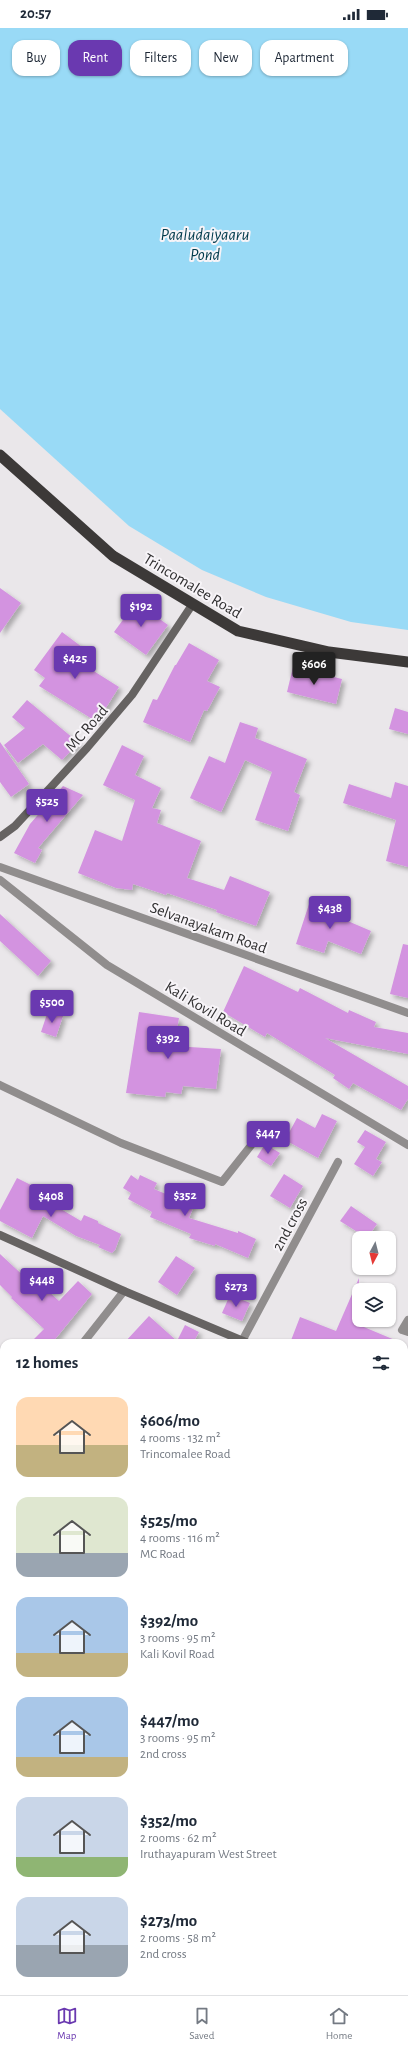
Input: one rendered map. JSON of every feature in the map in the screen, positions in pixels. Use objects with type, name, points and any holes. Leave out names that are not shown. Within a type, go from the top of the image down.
[{"type":"highway","name":"Trincomalee Road","points":[[0,455],[113,556],[192,605],[238,631],[329,652],[408,662]]},
{"type":"main road","name":"MC Road","points":[[0,837],[15,826],[87,748],[132,695],[192,605]]},
{"type":"main road","points":[[0,1235],[124,1292],[237,1339]]},
{"type":"street","name":"Selvanayakam Road","points":[[0,867],[408,1013]]},
{"type":"street","name":"Kali Kovil Road","points":[[0,880],[107,965],[408,1145]]},
{"type":"street","points":[[0,1085],[121,1143],[222,1182],[264,1129]]},
{"type":"street","name":"2nd cross","points":[[246,1339],[338,1162]]},
{"type":"street","points":[[86,1339],[124,1292]]},
{"type":"street","points":[[408,1320],[402,1330],[408,1332]]},
{"type":"water","name":"Paaludaiyaaru Pond","points":[[0,28],[408,28],[408,630],[351,622],[266,597],[202,570],[129,526],[0,409]]},
{"type":"building","points":[[0,588],[21,603],[0,633]]},
{"type":"building","points":[[136,602],[168,625],[146,655],[114,632]]},
{"type":"building","points":[[62,632],[82,647],[73,658],[119,687],[97,722],[39,686],[45,678],[34,670]]},
{"type":"building","points":[[189,643],[219,660],[207,681],[220,687],[207,711],[204,710],[190,742],[143,722],[153,699],[157,700],[175,665]]},
{"type":"building","points":[[293,667],[342,679],[336,704],[287,692]]},
{"type":"building","points":[[27,700],[79,743],[62,760],[43,744],[18,763],[4,745],[25,728],[12,717]]},
{"type":"building","points":[[395,708],[408,712],[408,734],[389,729]]},
{"type":"building","points":[[240,722],[258,728],[255,738],[307,759],[294,792],[300,795],[288,831],[255,820],[272,772],[245,760],[221,812],[190,798],[209,756],[225,763]]},
{"type":"building","points":[[0,742],[29,784],[11,797],[0,782]]},
{"type":"building","points":[[122,745],[144,756],[135,775],[161,788],[152,808],[161,810],[157,823],[201,841],[187,878],[224,890],[230,876],[270,892],[256,926],[216,912],[217,910],[167,893],[166,895],[133,884],[132,890],[116,888],[78,873],[95,830],[122,841],[135,800],[103,785]]},
{"type":"building","points":[[395,782],[408,786],[408,867],[386,861],[396,820],[343,803],[349,784],[391,798]]},
{"type":"building","points":[[63,786],[83,795],[38,848],[42,850],[35,863],[14,853],[30,824]]},
{"type":"building","points":[[310,901],[338,910],[336,916],[371,931],[361,954],[328,941],[324,953],[296,944]]},
{"type":"building","points":[[0,914],[51,961],[38,976],[0,941]]},
{"type":"building","points":[[403,944],[408,945],[408,998],[390,994]]},
{"type":"building","points":[[244,966],[298,992],[300,988],[348,1013],[349,1010],[376,1022],[374,1027],[408,1033],[408,1054],[325,1038],[408,1086],[408,1099],[401,1110],[353,1083],[349,1089],[333,1078],[335,1075],[267,1033],[265,1037],[223,1012]]},
{"type":"building","points":[[48,1011],[63,1016],[56,1037],[41,1032]]},
{"type":"building","points":[[139,1012],[179,1018],[174,1046],[221,1049],[216,1089],[183,1086],[181,1094],[166,1092],[165,1097],[126,1093]]},
{"type":"building","points":[[322,1114],[337,1121],[318,1158],[285,1140],[297,1118],[315,1128]]},
{"type":"building","points":[[365,1130],[386,1142],[376,1159],[382,1162],[373,1176],[354,1164],[365,1147],[357,1142]]},
{"type":"building","points":[[265,1144],[280,1153],[271,1166],[257,1157]]},
{"type":"building","points":[[284,1174],[303,1186],[290,1208],[270,1196]]},
{"type":"building","points":[[131,1175],[138,1180],[140,1175],[157,1183],[154,1189],[194,1206],[189,1218],[238,1233],[238,1231],[256,1239],[248,1258],[215,1244],[215,1246],[189,1238],[191,1234],[150,1217],[152,1212],[128,1199],[131,1193],[123,1188]]},
{"type":"building","points":[[17,1178],[35,1187],[32,1192],[81,1221],[84,1215],[121,1234],[115,1250],[112,1253],[98,1247],[100,1245],[76,1236],[43,1216],[32,1238],[0,1221],[0,1210]]},
{"type":"building","points":[[351,1206],[377,1224],[372,1231],[356,1231],[340,1221]]},
{"type":"building","points":[[0,1254],[28,1280],[32,1276],[59,1301],[78,1281],[92,1294],[55,1339],[34,1339],[44,1329],[11,1298],[12,1297],[0,1285]]},
{"type":"building","points":[[176,1256],[195,1268],[177,1295],[158,1282]]},
{"type":"building","points":[[352,1294],[352,1327],[364,1327],[392,1339],[292,1339],[300,1317],[336,1331]]},
{"type":"building","points":[[230,1295],[250,1303],[242,1321],[222,1313]]},
{"type":"building","points":[[149,1316],[175,1339],[128,1339]]},
{"type":"building","points":[[185,1325],[199,1332],[195,1339],[178,1339]]}]
